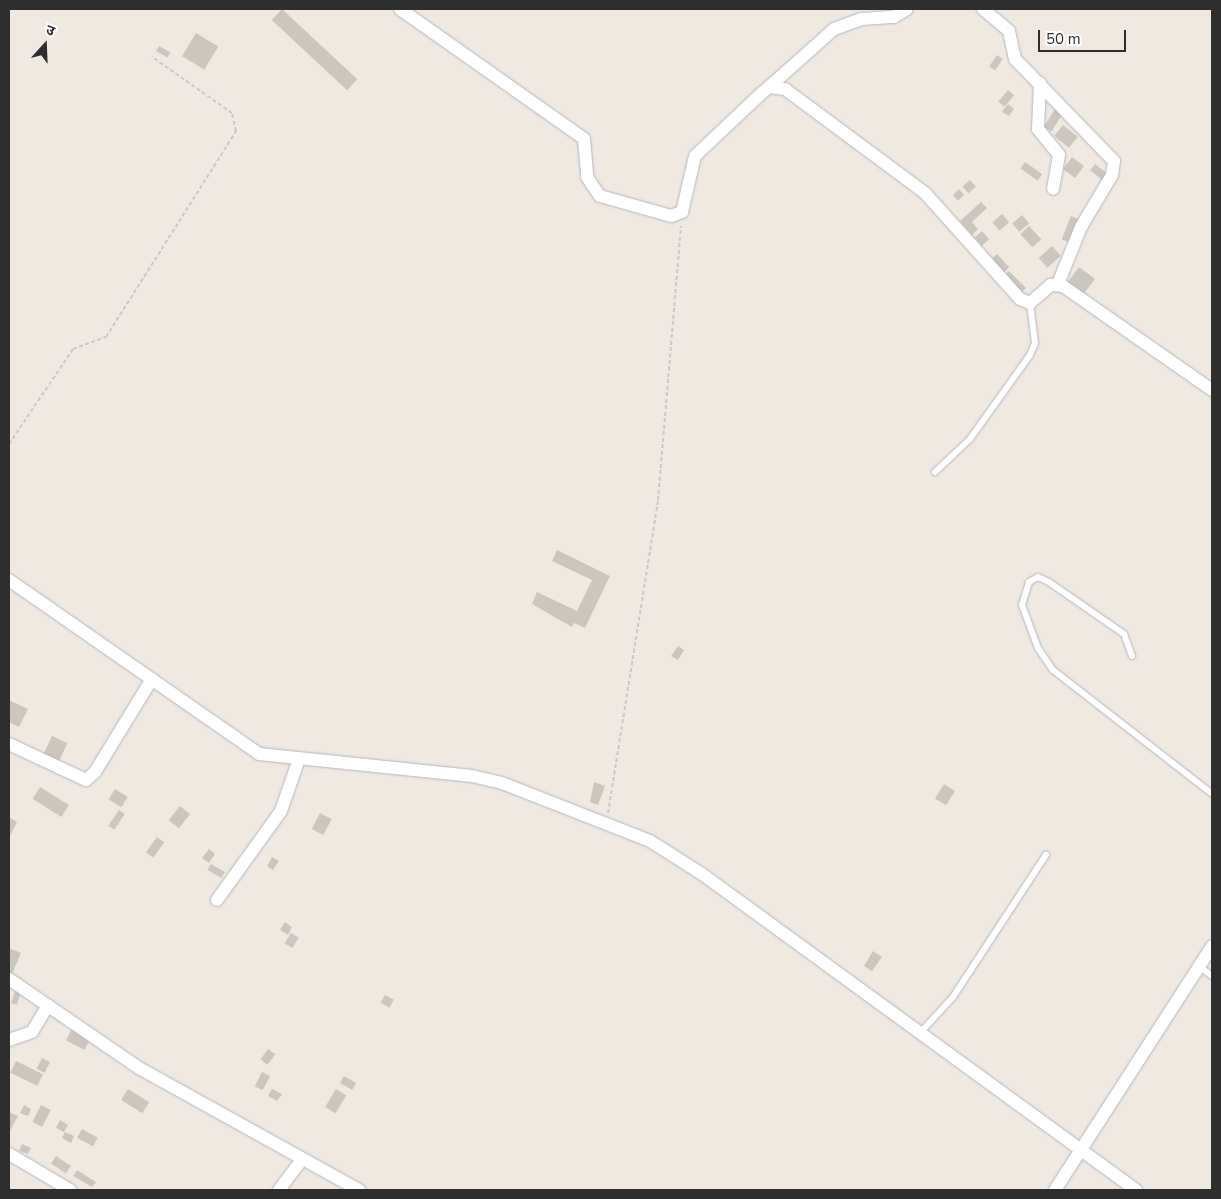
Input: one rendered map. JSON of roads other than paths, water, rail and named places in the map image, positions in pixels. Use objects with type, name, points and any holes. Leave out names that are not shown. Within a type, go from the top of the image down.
[{"type":"street","points":[[400,9],[584,139],[587,177],[600,196],[680,216],[691,161],[769,87],[834,29],[862,19],[894,17],[906,9]]},
{"type":"street","points":[[769,87],[796,96],[925,193],[1020,299],[1030,303],[1058,284],[1081,227],[1115,165],[1112,156],[1071,120],[1040,82],[1012,55],[1009,31],[983,9]]},
{"type":"street","points":[[1040,82],[1038,129],[1059,155],[1053,188]]},
{"type":"street","points":[[1058,284],[1212,390]]},
{"type":"street","points":[[9,580],[152,679],[238,744],[259,754],[298,762],[400,766],[472,776],[606,823],[650,841],[702,874],[919,1035],[1136,1190]]},
{"type":"street","points":[[9,744],[86,780],[95,772],[152,679]]},
{"type":"street","points":[[217,900],[281,810],[298,762]]},
{"type":"street","points":[[1055,1190],[1083,1152],[1212,946]]},
{"type":"street","points":[[9,979],[139,1068],[301,1161],[359,1190]]},
{"type":"street","points":[[9,1040],[32,1032],[48,1005]]},
{"type":"street","points":[[9,1154],[70,1190]]},
{"type":"street","points":[[279,1190],[301,1161]]},
{"type":"lane","points":[[935,472],[970,439],[1030,355],[1035,343],[1030,303]]},
{"type":"lane","points":[[1132,656],[1124,634],[1049,582],[1038,577],[1028,582],[1022,605],[1038,648],[1053,670],[1212,794]]},
{"type":"lane","points":[[919,1035],[952,997],[1046,855]]},
{"type":"lane","points":[[1200,967],[1212,976]]}]
